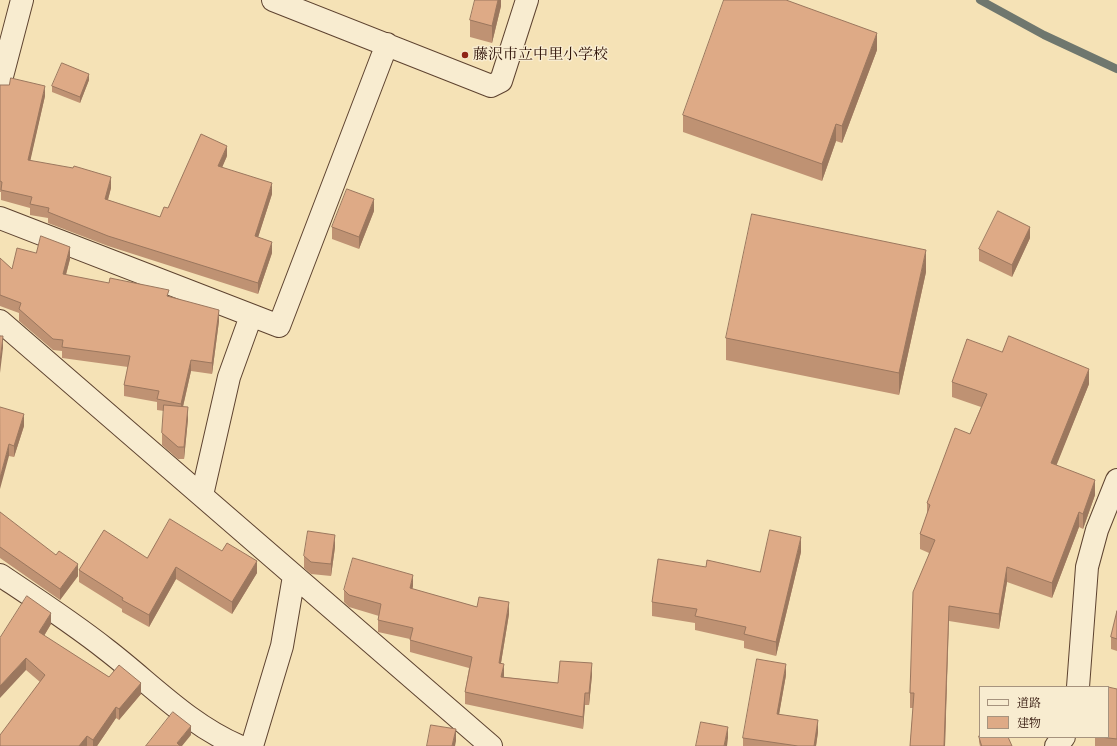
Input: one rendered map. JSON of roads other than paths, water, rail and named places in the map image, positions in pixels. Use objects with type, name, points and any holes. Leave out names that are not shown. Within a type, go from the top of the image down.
[{"type":"street","points":[[0,84],[22,0]]},
{"type":"street","points":[[273,0],[491,86],[500,81],[527,0]]},
{"type":"street","points":[[0,218],[279,326],[387,44]]},
{"type":"street","points":[[202,494],[229,377],[251,316]]},
{"type":"street","points":[[0,321],[202,494],[294,576],[491,746]]},
{"type":"street","points":[[1078,686],[1087,567],[1097,530],[1112,504],[1117,480]]},
{"type":"street","points":[[0,575],[107,650],[174,706],[227,741],[239,746]]},
{"type":"street","points":[[252,746],[282,646],[294,576]]},
{"type":"waterway","points":[[980,0],[1044,35],[1117,69]]},
{"type":"place","name":"藤沢市立中里小学校","points":[[465,55]]}]
